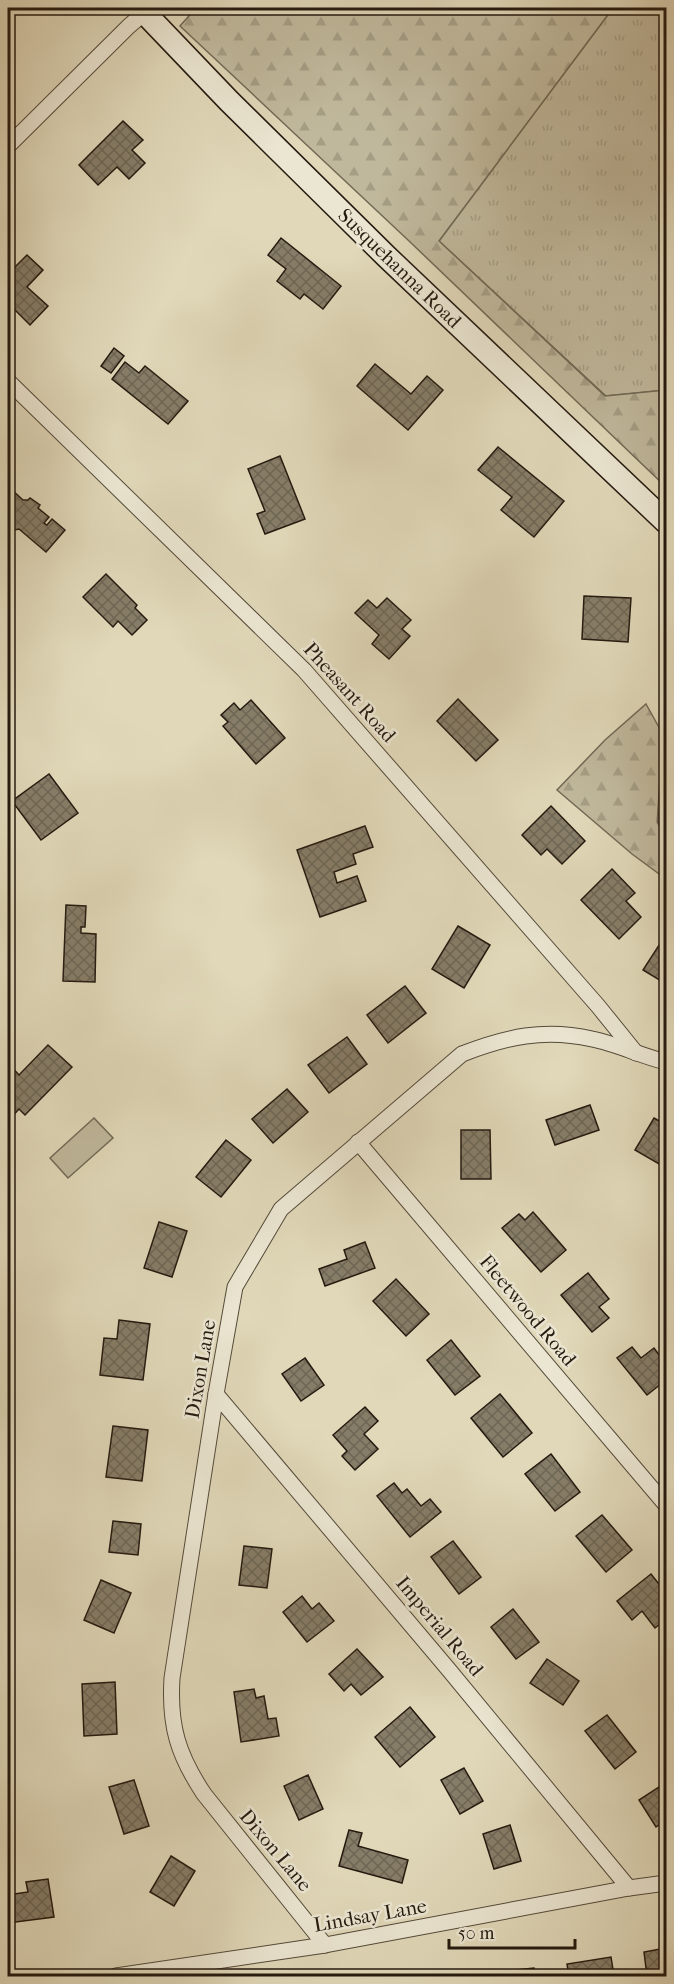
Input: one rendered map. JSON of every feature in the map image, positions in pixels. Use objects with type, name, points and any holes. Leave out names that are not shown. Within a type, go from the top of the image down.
[{"type":"main road","name":"Susquehanna Road","points":[[145,9],[229,101],[386,256],[666,522]]},
{"type":"street","points":[[8,146],[145,9]]},
{"type":"street","name":"Pheasant Road","points":[[8,381],[304,670],[598,1006],[636,1053]]},
{"type":"street","name":"Dixon Lane","points":[[325,1945],[204,1794],[187,1769],[175,1737],[171,1702],[172,1678],[216,1394],[236,1287],[281,1209],[462,1054],[519,1035],[548,1034],[592,1038],[666,1062]]},
{"type":"street","name":"Fleetwood Road","points":[[358,1142],[666,1505]]},
{"type":"street","name":"Imperial Road","points":[[216,1394],[442,1661],[629,1888]]},
{"type":"street","name":"Lindsay Lane","points":[[116,1977],[325,1945],[666,1883]]},
{"type":"green space","points":[[196,8],[613,8],[439,241],[605,396],[666,390],[666,487],[180,26]]},
{"type":"green space","points":[[613,8],[666,8],[666,390],[606,396],[439,241]]},
{"type":"green space","points":[[646,704],[666,740],[666,879],[632,854],[557,790],[605,740]]},
{"type":"green space","points":[[94,1118],[113,1138],[68,1178],[50,1158]]},
{"type":"building","points":[[123,121],[143,140],[132,150],[145,163],[129,179],[117,167],[98,185],[79,165]]},
{"type":"building","points":[[281,238],[341,286],[323,309],[304,294],[300,299],[277,281],[286,269],[268,255]]},
{"type":"building","points":[[27,255],[43,270],[27,287],[48,306],[30,325],[8,303],[8,265],[12,270]]},
{"type":"building","points":[[114,348],[124,356],[111,373],[101,366]]},
{"type":"building","points":[[125,362],[139,373],[145,366],[188,401],[168,424],[112,379]]},
{"type":"building","points":[[375,364],[411,394],[427,376],[443,390],[408,430],[357,386]]},
{"type":"building","points":[[498,447],[564,501],[534,537],[501,510],[512,497],[478,470]]},
{"type":"building","points":[[280,456],[305,519],[265,534],[257,514],[265,511],[248,469]]},
{"type":"building","points":[[11,489],[23,500],[30,498],[40,505],[38,508],[49,517],[44,523],[47,525],[52,519],[65,530],[46,552],[19,529],[10,531],[8,529],[8,493]]},
{"type":"building","points":[[106,574],[137,605],[135,608],[147,620],[132,635],[118,621],[113,627],[83,597]]},
{"type":"building","points":[[584,596],[631,598],[628,642],[582,639]]},
{"type":"building","points":[[387,598],[411,620],[402,629],[410,636],[389,659],[372,644],[379,635],[355,613],[368,600],[377,608]]},
{"type":"building","points":[[458,699],[498,740],[476,761],[437,721]]},
{"type":"building","points":[[251,700],[285,738],[256,764],[223,726],[228,722],[221,715],[234,703],[240,710]]},
{"type":"building","points":[[49,774],[78,813],[41,840],[12,801]]},
{"type":"building","points":[[551,806],[585,841],[562,864],[547,849],[541,855],[522,835]]},
{"type":"building","points":[[365,826],[373,847],[353,854],[356,864],[334,872],[337,883],[357,876],[366,901],[320,917],[297,850]]},
{"type":"building","points":[[612,869],[635,893],[626,901],[641,917],[619,939],[581,900]]},
{"type":"building","points":[[66,905],[86,906],[85,927],[81,927],[81,933],[96,934],[95,982],[63,981]]},
{"type":"building","points":[[458,926],[490,945],[464,988],[432,969]]},
{"type":"building","points":[[661,942],[666,946],[666,984],[643,970]]},
{"type":"building","points":[[405,986],[426,1013],[388,1043],[367,1015]]},
{"type":"building","points":[[347,1037],[367,1064],[329,1093],[308,1065]]},
{"type":"building","points":[[48,1045],[72,1067],[25,1115],[19,1109],[8,1121],[8,1065],[19,1075]]},
{"type":"building","points":[[287,1089],[308,1112],[273,1143],[252,1119]]},
{"type":"building","points":[[590,1105],[599,1130],[555,1145],[546,1120]]},
{"type":"building","points":[[654,1118],[666,1125],[666,1168],[635,1150]]},
{"type":"building","points":[[461,1130],[490,1130],[491,1179],[461,1179]]},
{"type":"building","points":[[226,1140],[251,1160],[221,1197],[196,1177]]},
{"type":"building","points":[[533,1212],[566,1250],[541,1272],[502,1228],[519,1214],[525,1220]]},
{"type":"building","points":[[159,1222],[187,1231],[172,1277],[144,1268]]},
{"type":"building","points":[[365,1242],[375,1268],[325,1286],[319,1269],[347,1259],[344,1250]]},
{"type":"building","points":[[588,1273],[609,1299],[599,1307],[609,1318],[592,1332],[561,1295]]},
{"type":"building","points":[[396,1279],[429,1314],[406,1336],[373,1301]]},
{"type":"building","points":[[119,1320],[150,1324],[143,1380],[100,1375],[104,1338],[117,1339]]},
{"type":"building","points":[[451,1340],[480,1376],[455,1395],[427,1360]]},
{"type":"building","points":[[632,1347],[641,1358],[654,1348],[666,1364],[666,1380],[647,1395],[617,1358]]},
{"type":"building","points":[[305,1358],[324,1385],[301,1401],[282,1374]]},
{"type":"building","points":[[500,1394],[532,1433],[503,1457],[471,1418]]},
{"type":"building","points":[[365,1407],[378,1421],[364,1434],[378,1449],[355,1470],[342,1456],[347,1451],[333,1435]]},
{"type":"building","points":[[113,1426],[148,1430],[142,1481],[106,1477]]},
{"type":"building","points":[[551,1454],[580,1492],[555,1511],[525,1474]]},
{"type":"building","points":[[394,1483],[402,1493],[407,1489],[421,1506],[430,1499],[441,1512],[410,1537],[377,1496]]},
{"type":"building","points":[[602,1515],[632,1550],[606,1572],[576,1536]]},
{"type":"building","points":[[113,1521],[141,1524],[138,1555],[109,1552]]},
{"type":"building","points":[[453,1541],[481,1577],[459,1594],[431,1557]]},
{"type":"building","points":[[244,1546],[272,1549],[267,1588],[239,1585]]},
{"type":"building","points":[[651,1574],[666,1593],[666,1619],[655,1628],[642,1611],[632,1620],[617,1601]]},
{"type":"building","points":[[101,1580],[131,1593],[114,1633],[84,1620]]},
{"type":"building","points":[[302,1596],[312,1609],[319,1603],[334,1621],[307,1642],[283,1612]]},
{"type":"building","points":[[513,1609],[539,1642],[516,1659],[491,1627]]},
{"type":"building","points":[[357,1649],[383,1677],[361,1695],[351,1684],[344,1691],[329,1674]]},
{"type":"building","points":[[547,1659],[579,1681],[563,1705],[530,1683]]},
{"type":"building","points":[[115,1682],[117,1734],[84,1736],[82,1684]]},
{"type":"building","points":[[254,1689],[256,1698],[264,1696],[268,1719],[276,1718],[279,1736],[241,1742],[234,1692]]},
{"type":"building","points":[[410,1707],[435,1737],[400,1767],[375,1737]]},
{"type":"building","points":[[607,1715],[636,1752],[615,1769],[585,1731]]},
{"type":"building","points":[[464,1768],[483,1801],[460,1814],[441,1780]]},
{"type":"building","points":[[308,1775],[323,1809],[299,1820],[284,1786]]},
{"type":"building","points":[[134,1780],[149,1826],[124,1834],[109,1787]]},
{"type":"building","points":[[665,1783],[666,1820],[656,1827],[639,1800]]},
{"type":"building","points":[[510,1825],[521,1861],[494,1869],[483,1834]]},
{"type":"building","points":[[349,1830],[362,1833],[358,1846],[408,1860],[402,1883],[339,1866]]},
{"type":"building","points":[[171,1856],[195,1871],[174,1906],[150,1892]]},
{"type":"building","points":[[48,1879],[54,1917],[8,1923],[8,1895],[28,1892],[26,1882]]},
{"type":"building","points":[[666,1948],[666,1975],[647,1976],[644,1952]]},
{"type":"building","points":[[611,1957],[614,1976],[569,1976],[567,1964]]},
{"type":"building","points":[[534,1968],[535,1976],[495,1976],[495,1972]]},
{"type":"waterway","points":[[666,762],[662,773],[659,822],[666,833]]}]
